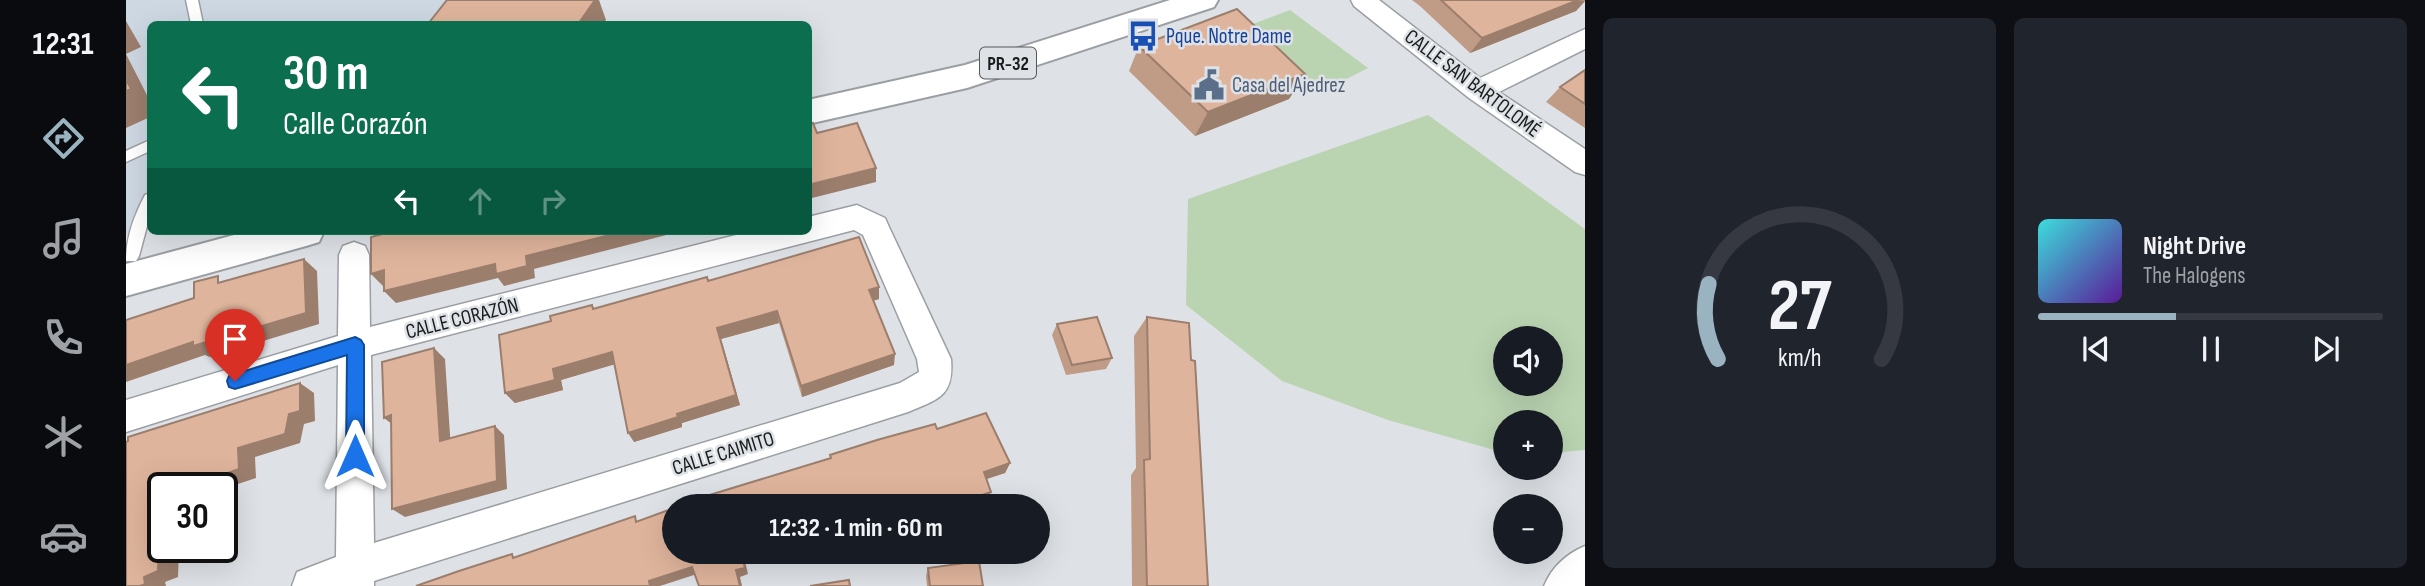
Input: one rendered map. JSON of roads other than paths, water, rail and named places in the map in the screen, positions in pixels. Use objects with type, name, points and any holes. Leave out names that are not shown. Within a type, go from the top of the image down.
[{"type":"main road","name":"PR-32","points":[[812,111],[1142,0]]},
{"type":"main road","name":"PR-32","points":[[812,92],[967,76],[1203,0]]},
{"type":"main road","points":[[128,268],[208,235]]},
{"type":"main road","points":[[128,268],[287,235]]},
{"type":"street","name":"CALLE SAN BARTOLOMÉ","points":[[1363,0],[1478,91],[1585,164]]},
{"type":"street","points":[[1478,91],[1585,37]]},
{"type":"street","name":"CALLE CAIMITO","points":[[311,586],[355,577],[908,396],[936,380],[934,359],[874,227],[857,217],[822,225]]},
{"type":"street","name":"CALLE CORAZÓN","points":[[126,416],[355,345],[785,235]]},
{"type":"street","points":[[354,256],[355,577]]},
{"type":"street","points":[[1563,586],[1585,565]]},
{"type":"lane","points":[[192,0],[196,21]]},
{"type":"lane","points":[[126,157],[147,146]]},
{"type":"lane","points":[[128,268],[138,227],[147,206]]},
{"type":"place","name":"Pque. Notre Dame","points":[[1143,36]]},
{"type":"place","name":"Casa del Ajedrez","points":[[1209,85]]}]
